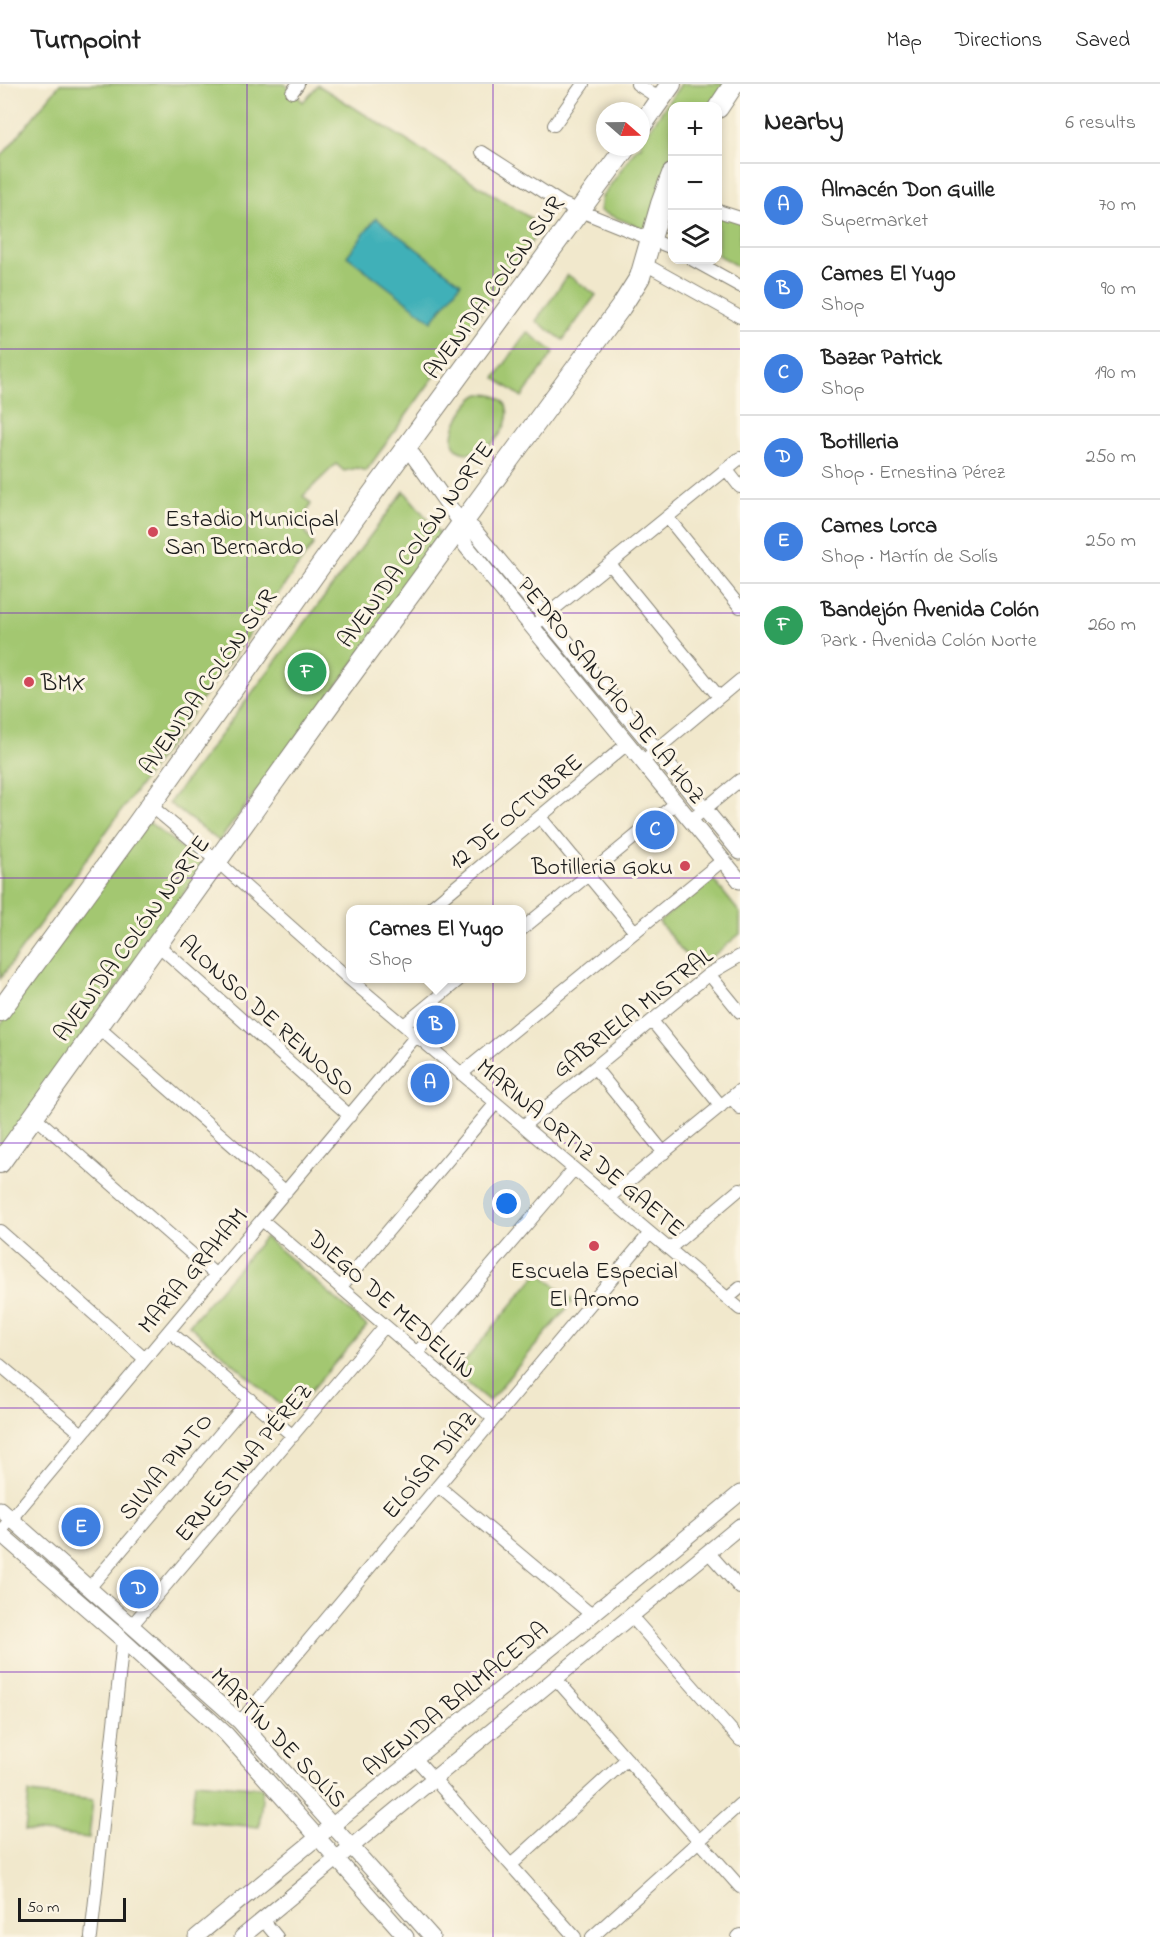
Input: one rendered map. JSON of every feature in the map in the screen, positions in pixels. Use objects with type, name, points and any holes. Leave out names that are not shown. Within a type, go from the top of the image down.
[{"type":"main road","points":[[721,102],[734,84]]},
{"type":"main road","points":[[650,114],[666,92]]},
{"type":"main road","name":"AVENIDA COLÓN SUR","points":[[0,1011],[619,156]]},
{"type":"main road","name":"AVENIDA COLÓN NORTE","points":[[0,1163],[461,523],[621,307],[645,264],[668,185]]},
{"type":"street","points":[[554,125],[583,84]]},
{"type":"street","points":[[637,84],[666,92]]},
{"type":"street","points":[[482,152],[563,204],[668,246]]},
{"type":"street","points":[[722,213],[740,218]]},
{"type":"street","points":[[645,264],[740,317]]},
{"type":"street","points":[[700,264],[740,286]]},
{"type":"street","name":"PEDRO SANCHO DE LA HOZ","points":[[407,447],[461,523],[473,529],[740,852]]},
{"type":"street","points":[[531,628],[740,458]]},
{"type":"street","points":[[726,470],[740,487]]},
{"type":"street","points":[[668,517],[740,608]]},
{"type":"street","name":"PEDRO SANCHO DE LA HOZ","points":[[461,523],[461,532],[466,546],[740,881]]},
{"type":"street","points":[[610,564],[719,698]]},
{"type":"street","points":[[642,762],[740,680]]},
{"type":"street","name":"12 DE OCTUBRE","points":[[433,905],[627,744]]},
{"type":"street","points":[[690,821],[740,780]]},
{"type":"street","points":[[526,926],[676,803]]},
{"type":"street","name":"MARINA ORTIZ DE GAETE","points":[[150,805],[346,973]]},
{"type":"street","points":[[540,817],[635,932]]},
{"type":"street","points":[[461,1074],[723,860]]},
{"type":"street","name":"ALONSO DE REINOSO","points":[[158,945],[350,1116]]},
{"type":"street","name":"GABRIELA MISTRAL","points":[[523,1126],[709,974],[740,956]]},
{"type":"street","points":[[709,974],[740,1012]]},
{"type":"street","name":"MARINA ORTIZ DE GAETE","points":[[357,983],[416,1036],[740,1309]]},
{"type":"street","points":[[404,1025],[455,983]]},
{"type":"street","points":[[652,1021],[721,1106]]},
{"type":"street","points":[[98,1027],[286,1192]]},
{"type":"street","name":"MARÍA GRAHAM","points":[[0,1532],[5,1514],[82,1434],[416,1036]]},
{"type":"street","points":[[595,1068],[664,1153]]},
{"type":"street","points":[[608,1198],[736,1093],[740,1108]]},
{"type":"street","points":[[340,1288],[496,1103]]},
{"type":"street","points":[[34,1116],[216,1275]]},
{"type":"street","points":[[417,1353],[574,1169]]},
{"type":"street","points":[[669,1249],[740,1189]]},
{"type":"street","name":"DIEGO DE MEDELLÍN","points":[[262,1220],[494,1419]]},
{"type":"street","points":[[0,1230],[145,1359]]},
{"type":"street","name":"ELOÍSA DÍAZ","points":[[240,1722],[650,1233]]},
{"type":"street","points":[[728,1299],[740,1288]]},
{"type":"street","name":"ERNESTINA PÉREZ","points":[[132,1625],[385,1326]]},
{"type":"street","points":[[169,1331],[293,1436]]},
{"type":"street","points":[[0,1365],[82,1434]]},
{"type":"street","name":"SILVIA PINTO","points":[[90,1587],[250,1399]]},
{"type":"street","points":[[438,1486],[593,1616]]},
{"type":"street","name":"AVENIDA BALMACEDA","points":[[196,1937],[331,1825],[593,1616],[740,1493]]},
{"type":"street","name":"MARTÍN DE SOLÍS","points":[[5,1514],[240,1722],[432,1937]]},
{"type":"street","name":"AVENIDA BALMACEDA","points":[[242,1937],[740,1526]]},
{"type":"street","name":"MARTÍN DE SOLÍS","points":[[0,1532],[226,1734],[406,1937]]},
{"type":"street","points":[[708,1552],[740,1588]]},
{"type":"street","points":[[631,1616],[740,1740]]},
{"type":"street","points":[[91,1937],[123,1640]]},
{"type":"street","points":[[555,1678],[740,1887]]},
{"type":"street","points":[[416,1759],[575,1937]]},
{"type":"street","points":[[511,1865],[627,1759]]},
{"type":"street","points":[[592,1937],[740,1804]]},
{"type":"street","points":[[262,1920],[278,1937]]},
{"type":"green space","name":"Estadio Municipal San Bernardo","points":[[60,84],[285,84],[303,102],[318,85],[543,226],[366,471],[357,468],[344,471],[336,464],[303,496],[311,504],[306,515],[305,530],[314,544],[0,979],[0,158]]},
{"type":"green space","points":[[681,84],[726,84],[713,102],[668,102]]},
{"type":"green space","points":[[668,103],[668,167],[663,174],[648,231],[600,211],[602,197],[631,156],[650,156],[650,128]]},
{"type":"green space","points":[[722,214],[740,220],[740,268],[722,257]]},
{"type":"green space","points":[[568,275],[596,295],[563,340],[536,321]]},
{"type":"green space","points":[[527,332],[554,352],[522,397],[495,378]]},
{"type":"green space","points":[[480,394],[496,396],[505,403],[508,412],[506,424],[500,435],[481,451],[469,453],[459,451],[454,445],[455,426],[466,406]]},
{"type":"green space","points":[[404,491],[446,541],[219,841],[169,803]]},
{"type":"green space","points":[[150,823],[201,863],[203,867],[0,1151],[0,1026],[145,826]]},
{"type":"green space","points":[[712,878],[740,913],[740,934],[697,969],[659,922]]},
{"type":"green space","points":[[265,1237],[367,1326],[291,1414],[189,1325]]},
{"type":"green space","points":[[539,1272],[573,1301],[489,1401],[455,1373]]},
{"type":"green space","points":[[195,1782],[263,1788],[259,1827],[191,1821]]},
{"type":"green space","points":[[29,1793],[93,1800],[89,1838],[25,1831]]},
{"type":"water","points":[[376,218],[461,283],[432,321],[347,256]]},
{"type":"place","name":"Estadio Municipal San Bernardo","points":[[153,532]]},
{"type":"place","name":"Bandejón Avenida Colón","points":[[307,672]]},
{"type":"place","name":"BMX","points":[[29,682]]},
{"type":"place","name":"Bazar Patrick","points":[[655,830]]},
{"type":"place","name":"Botilleria Goku","points":[[685,866]]},
{"type":"place","name":"Carnes El Yugo","points":[[436,1025]]},
{"type":"place","name":"Almacén Don Guille","points":[[430,1083]]},
{"type":"place","name":"Escuela Especial El Aromo","points":[[594,1246]]},
{"type":"place","name":"Carnes Lorca","points":[[81,1527]]},
{"type":"place","name":"Botilleria","points":[[139,1589]]}]
